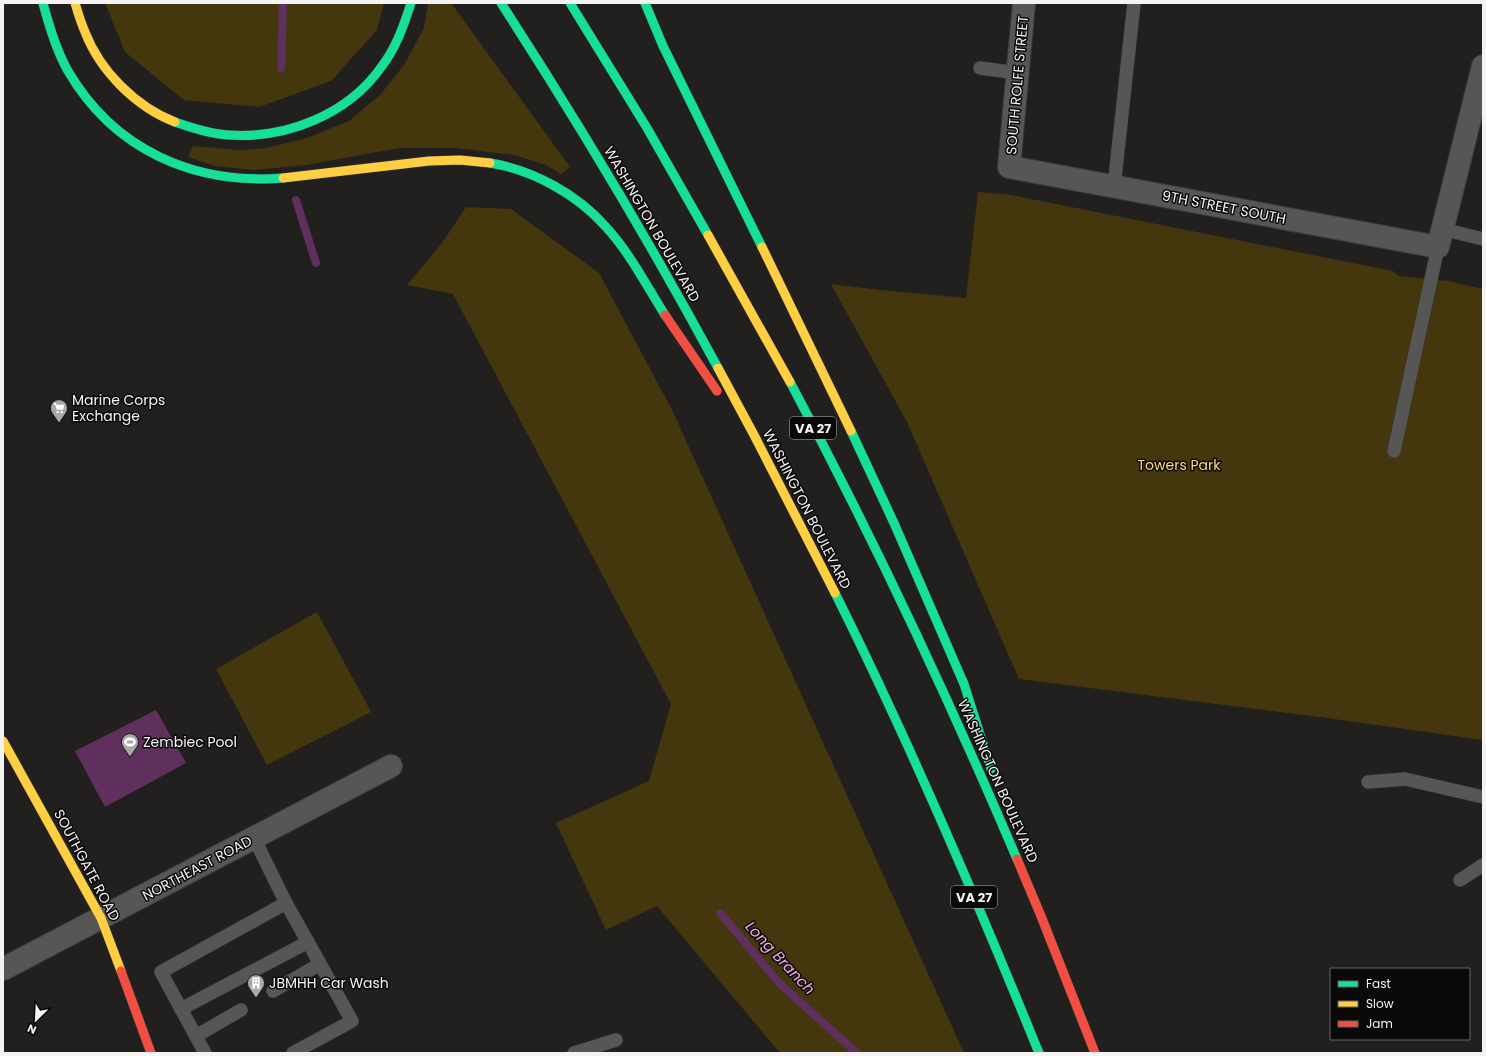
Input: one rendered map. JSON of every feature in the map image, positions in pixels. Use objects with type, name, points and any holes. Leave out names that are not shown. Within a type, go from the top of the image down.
[{"type":"main road","points":[[43,3],[50,32],[62,62],[88,100],[103,118],[137,145],[155,155],[198,172],[221,177],[263,180],[428,161],[458,160],[512,168],[551,185],[588,210],[604,224],[616,239],[647,285],[666,317],[720,396]]},
{"type":"main road","points":[[75,3],[87,38],[97,57],[122,88],[148,109],[170,120],[212,133],[260,135],[285,131],[315,119],[351,98],[370,82],[386,60],[398,39],[411,3]]},
{"type":"main road","name":"WASHINGTON BOULEVARD","points":[[501,3],[533,52],[634,218],[729,386],[775,475],[906,741],[1005,969],[1039,1053]]},
{"type":"main road","name":"WASHINGTON BOULEVARD","points":[[570,3],[648,131],[696,214],[787,378],[830,460],[914,628],[1023,871],[1095,1053]]},
{"type":"main road","points":[[645,3],[663,46],[817,359],[894,523],[964,684],[1023,871]]},
{"type":"main road","points":[[730,410],[775,475]]},
{"type":"main road","name":"SOUTHGATE ROAD","points":[[3,741],[102,918],[151,1053]]},
{"type":"street","name":"SOUTH ROLFE STREET","points":[[1010,167],[1024,3]]},
{"type":"street","points":[[1440,238],[1483,66]]},
{"type":"street","name":"9TH STREET SOUTH","points":[[1010,167],[1114,187],[1440,238]]},
{"type":"street","name":"NORTHEAST ROAD","points":[[5,965],[102,918],[392,766]]},
{"type":"lane","points":[[1114,187],[1134,3]]},
{"type":"lane","points":[[980,68],[1018,73]]},
{"type":"lane","points":[[1394,451],[1440,238],[1483,238]]},
{"type":"lane","points":[[1368,782],[1405,779],[1483,797]]},
{"type":"lane","points":[[254,838],[286,903],[352,1021],[293,1053]]},
{"type":"lane","points":[[1460,880],[1483,865]]},
{"type":"lane","points":[[206,1053],[161,972],[286,903]]},
{"type":"lane","points":[[181,1009],[308,942]]},
{"type":"lane","points":[[273,991],[320,964]]},
{"type":"lane","points":[[196,1036],[240,1010]]},
{"type":"lane","points":[[574,1053],[616,1040]]},
{"type":"green space","points":[[105,3],[384,3],[377,30],[331,81],[259,107],[184,100],[125,52]]},
{"type":"green space","points":[[428,3],[451,3],[570,167],[561,174],[546,165],[514,155],[456,148],[399,148],[306,165],[254,170],[215,166],[188,157],[193,146],[239,150],[266,148],[307,138],[349,121],[380,95],[404,65],[424,28]]},
{"type":"green space","name":"Towers Park","points":[[978,192],[1011,195],[1393,271],[1398,276],[1448,281],[1483,289],[1483,740],[1320,717],[1019,679],[907,422],[831,284],[966,298]]},
{"type":"green space","points":[[466,207],[511,209],[599,273],[673,412],[964,1053],[780,1053],[657,906],[606,930],[556,823],[649,781],[671,704],[453,294],[407,285],[442,243]]},
{"type":"green space","points":[[317,612],[371,712],[267,765],[216,669]]},
{"type":"shaded area","name":"Zembiec Pool","points":[[156,710],[186,763],[105,807],[75,751]]},
{"type":"waterway","name":"Long Branch","points":[[281,68],[283,3]]},
{"type":"waterway","name":"Long Branch","points":[[296,200],[316,263]]},
{"type":"waterway","name":"Long Branch","points":[[720,913],[780,984],[857,1053]]},
{"type":"traffic: fast","points":[[43,3],[56,46],[68,71],[87,99],[108,122],[133,141],[159,157],[188,168],[218,175],[250,179],[283,178]]},
{"type":"traffic: fast","points":[[175,122],[215,133],[228,135],[250,135],[272,133],[293,128],[334,110],[352,98],[368,83],[382,66],[395,44],[411,3]]},
{"type":"traffic: fast","points":[[501,3],[613,184],[667,275],[718,368]]},
{"type":"traffic: fast","points":[[570,3],[647,128],[708,235]]},
{"type":"traffic: fast","points":[[645,3],[663,46],[762,247]]},
{"type":"traffic: fast","points":[[490,163],[506,166],[538,178],[553,185],[582,204],[615,237],[665,315]]},
{"type":"traffic: fast","points":[[790,382],[851,499],[909,618],[991,798],[1017,859]]},
{"type":"traffic: fast","points":[[851,431],[894,523],[964,684],[991,769]]},
{"type":"traffic: fast","points":[[835,593],[890,706],[942,821],[1039,1053]]},
{"type":"traffic: slow","points":[[75,3],[82,25],[92,46],[110,74],[133,97],[147,107],[175,122]]},
{"type":"traffic: slow","points":[[283,178],[429,161],[460,160],[490,163]]},
{"type":"traffic: slow","points":[[708,235],[790,382]]},
{"type":"traffic: slow","points":[[762,247],[851,431]]},
{"type":"traffic: slow","points":[[718,368],[835,593]]},
{"type":"traffic: slow","points":[[3,741],[101,918],[121,971]]},
{"type":"traffic: jam","points":[[665,315],[717,391]]},
{"type":"traffic: jam","points":[[1017,859],[1095,1053]]},
{"type":"traffic: jam","points":[[121,971],[151,1053]]},
{"type":"place","name":"Marine Corps Exchange","points":[[59,423]]},
{"type":"place","name":"Zembiec Pool","points":[[130,757]]},
{"type":"place","name":"JBMHH Car Wash","points":[[256,998]]}]
